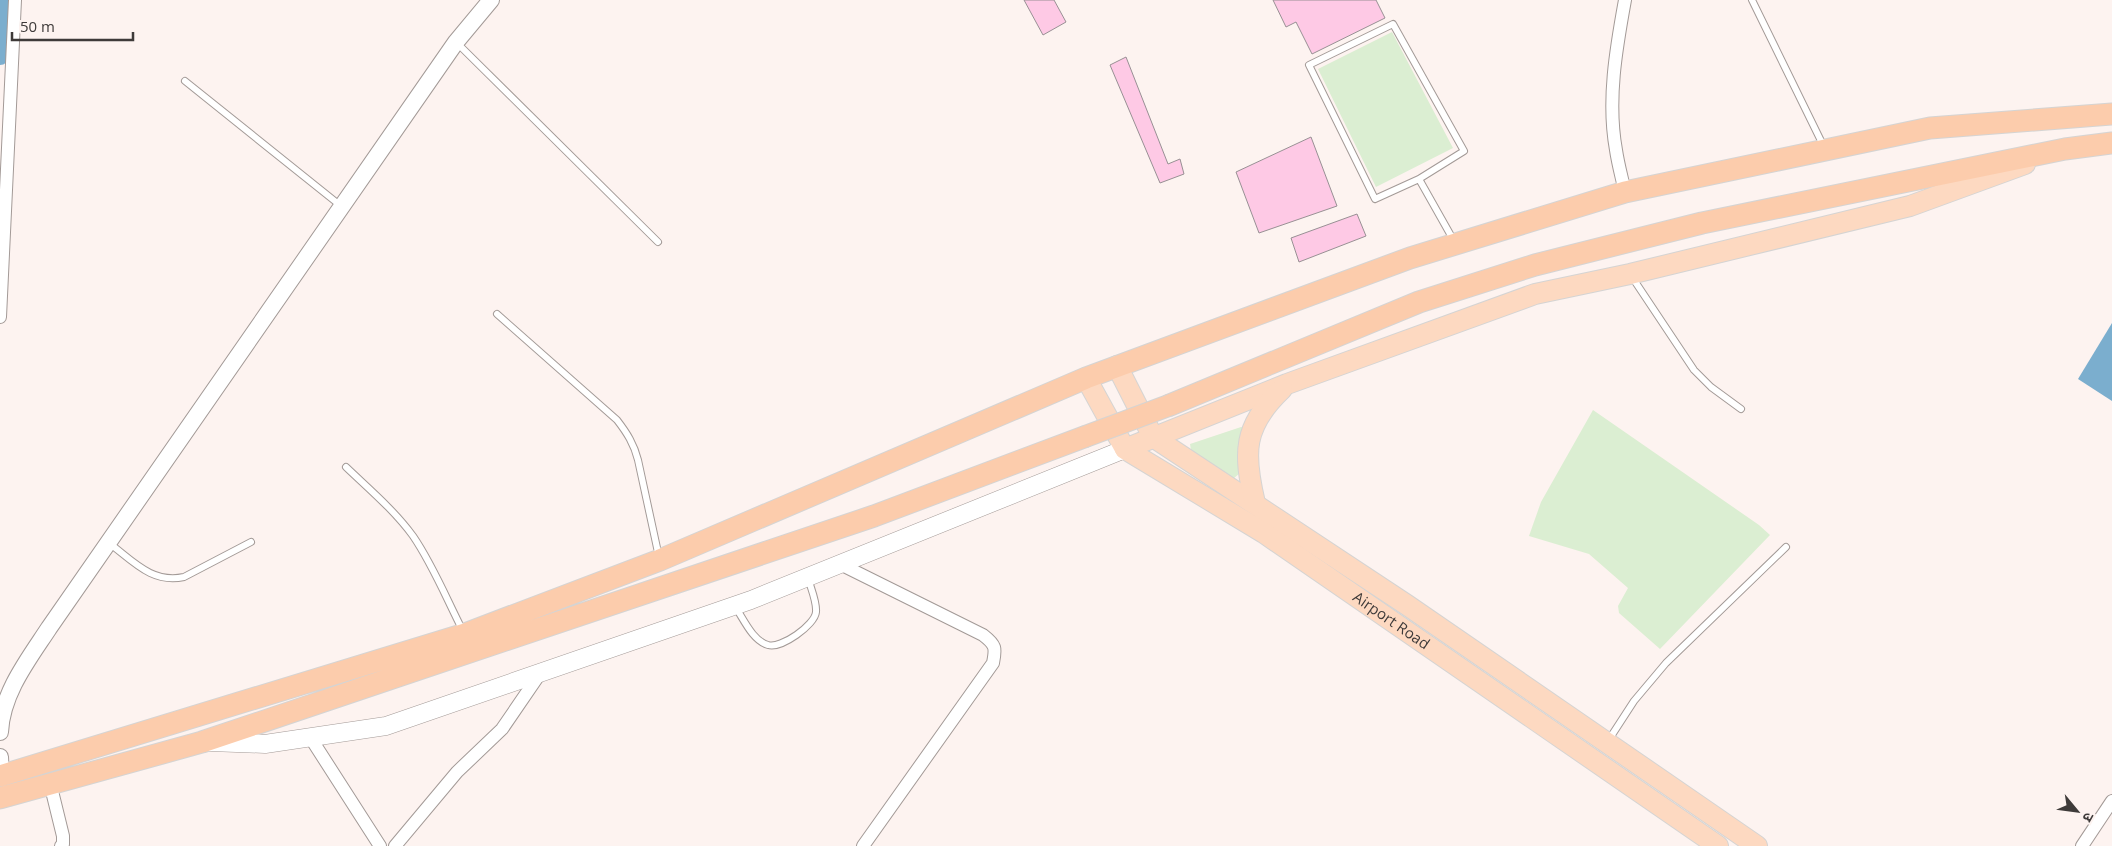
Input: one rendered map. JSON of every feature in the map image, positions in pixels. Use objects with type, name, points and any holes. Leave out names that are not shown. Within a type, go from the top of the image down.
[{"type":"highway","points":[[0,770],[465,634],[660,560],[1086,378],[1410,258],[1626,192],[1930,128],[2112,114]]},
{"type":"highway","points":[[0,798],[202,742],[874,516],[1170,405],[1419,302],[1535,264],[1702,223],[2065,150],[2112,143]]},
{"type":"main road","points":[[202,742],[265,744],[386,726],[735,606],[1287,384],[1535,294],[1630,274],[1910,206],[2065,150]]},
{"type":"main road","points":[[1117,366],[1153,438],[1255,503],[1407,605],[1757,846]]},
{"type":"main road","name":"Airport Road","points":[[1086,378],[1126,448],[1264,533],[1718,846]]},
{"type":"main road","points":[[1255,503],[1250,480],[1248,453],[1251,434],[1257,418],[1267,403],[1287,384]]},
{"type":"street","points":[[0,317],[15,0]]},
{"type":"street","points":[[0,732],[1,718],[12,687],[48,628],[456,42],[491,0]]},
{"type":"street","points":[[1625,0],[1614,81],[1613,115],[1616,150],[1626,192]]},
{"type":"street","points":[[840,564],[983,635],[992,642],[996,650],[993,663],[863,846]]},
{"type":"street","points":[[395,846],[457,772],[502,729],[541,672]]},
{"type":"street","points":[[310,737],[380,846]]},
{"type":"street","points":[[50,783],[63,836],[63,844],[61,846]]},
{"type":"street","points":[[2082,846],[2112,801]]},
{"type":"lane","points":[[1752,0],[1826,150]]},
{"type":"lane","points":[[1393,24],[1464,151],[1419,179],[1375,199],[1309,65],[1393,24]]},
{"type":"lane","points":[[456,42],[658,242]]},
{"type":"lane","points":[[185,81],[342,207]]},
{"type":"lane","points":[[1419,179],[1456,244]]},
{"type":"lane","points":[[1630,274],[1694,370],[1711,387],[1740,409]]},
{"type":"lane","points":[[497,314],[617,420],[628,434],[635,448],[660,560]]},
{"type":"lane","points":[[346,467],[388,506],[413,536],[423,551],[465,634]]},
{"type":"lane","points":[[108,543],[151,574],[172,580],[184,577],[251,542]]},
{"type":"lane","points":[[1607,743],[1634,701],[1666,664],[1786,547]]},
{"type":"lane","points":[[735,606],[751,632],[761,642],[768,646],[780,643],[806,629],[815,618],[817,610],[808,577]]},
{"type":"green space","points":[[1392,32],[1453,148],[1376,187],[1318,69]]},
{"type":"green space","points":[[1593,410],[1759,525],[1770,535],[1660,649],[1619,613],[1618,606],[1628,588],[1589,554],[1529,536],[1541,502]]},
{"type":"green space","points":[[1241,427],[1245,428],[1240,473],[1233,479],[1191,450],[1190,444]]},
{"type":"water","points":[[2112,323],[2112,401],[2078,379]]},
{"type":"building","points":[[1024,0],[1054,0],[1066,22],[1043,35]]},
{"type":"building","points":[[1273,0],[1376,0],[1385,18],[1312,54],[1296,22],[1286,27]]},
{"type":"building","points":[[1126,57],[1168,164],[1180,159],[1184,174],[1160,183],[1110,65]]},
{"type":"building","points":[[1311,137],[1337,206],[1259,233],[1236,172]]},
{"type":"building","points":[[1357,214],[1366,236],[1299,262],[1291,238]]},
{"type":"waterway","points":[[0,56],[1,0]]}]
